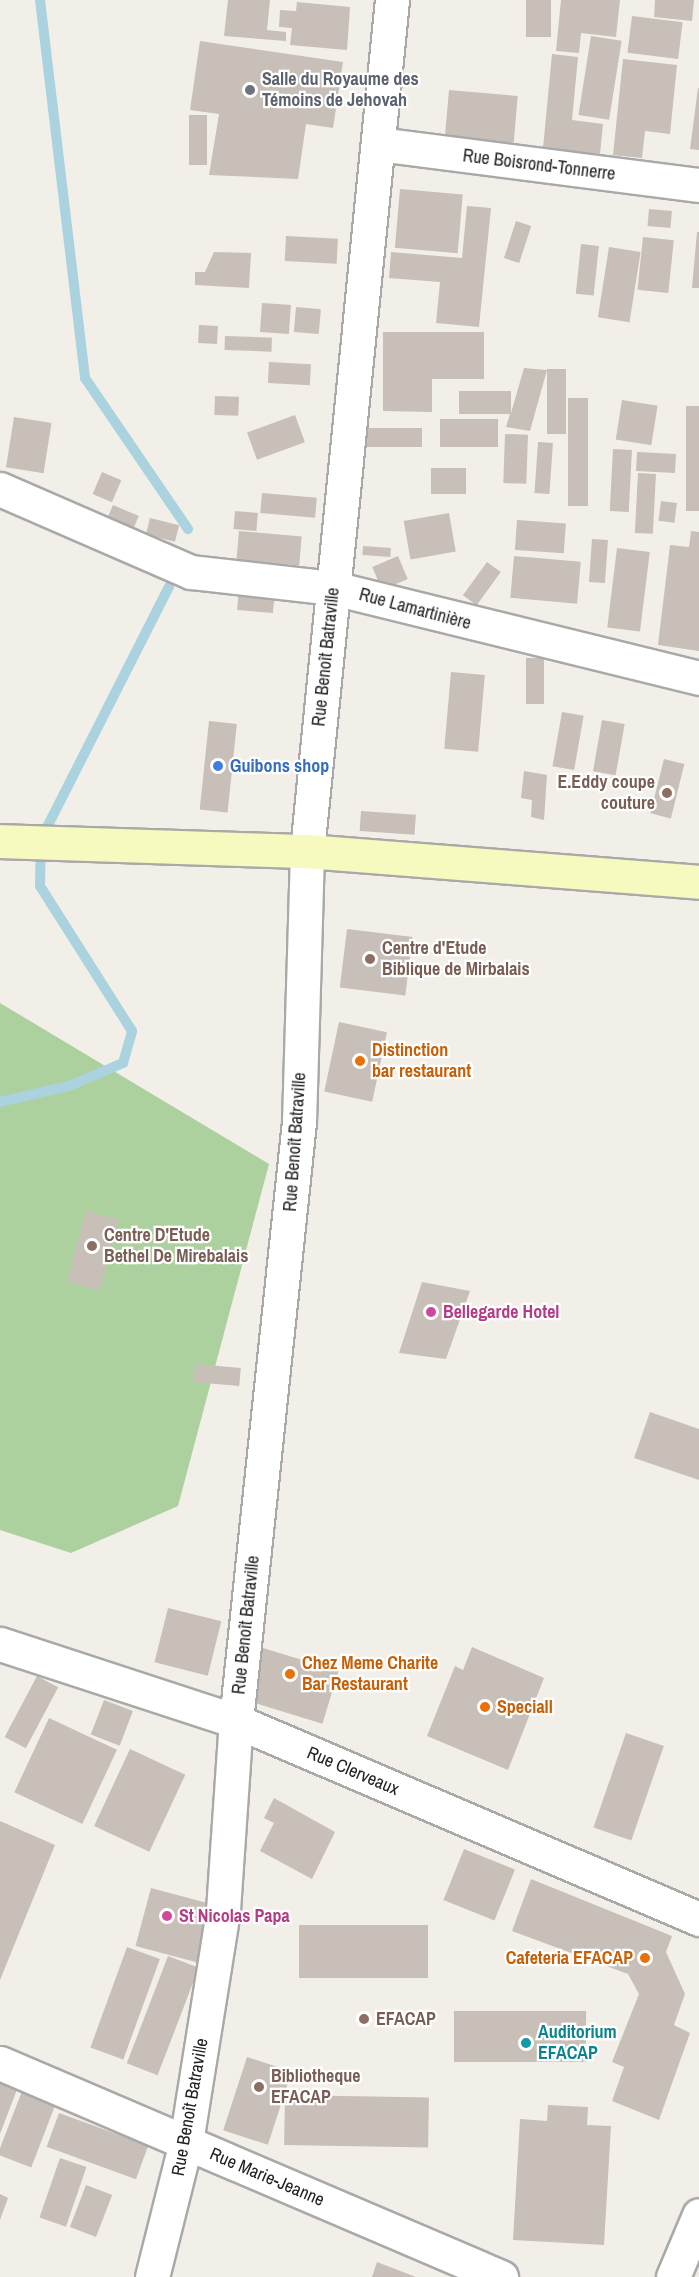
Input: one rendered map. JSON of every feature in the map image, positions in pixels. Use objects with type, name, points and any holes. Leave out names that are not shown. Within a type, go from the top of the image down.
[{"type":"main road","points":[[5,842],[307,851],[699,882]]},
{"type":"street","name":"Rue Benoît Batraville","points":[[152,2277],[186,2142],[223,1910],[236,1721],[299,1122],[307,851],[392,0]]},
{"type":"street","name":"Rue Boisrond-Tonnerre","points":[[378,144],[699,185]]},
{"type":"street","name":"Rue Lamartinière","points":[[0,489],[190,572],[333,588],[699,678]]},
{"type":"street","name":"Rue Clerveaux","points":[[0,1644],[236,1721],[699,1919]]},
{"type":"street","name":"Rue Marie-Jeanne","points":[[0,2063],[501,2277]]},
{"type":"street","points":[[673,2277],[699,2215]]},
{"type":"green space","points":[[0,1003],[269,1164],[178,1506],[71,1553],[0,1530]]},
{"type":"building","points":[[228,0],[270,0],[267,30],[286,32],[286,41],[224,36]]},
{"type":"building","points":[[526,0],[551,0],[551,37],[526,37]]},
{"type":"building","points":[[561,0],[620,0],[616,37],[581,33],[579,53],[556,51]]},
{"type":"building","points":[[655,0],[694,0],[692,21],[654,17]]},
{"type":"building","points":[[297,2],[350,7],[347,50],[290,45],[292,28],[279,27],[280,10],[296,11]]},
{"type":"building","points":[[632,16],[683,22],[678,59],[627,53]]},
{"type":"building","points":[[591,36],[622,41],[609,120],[578,115]]},
{"type":"building","points":[[200,41],[343,62],[333,128],[306,124],[298,179],[209,175],[219,114],[190,110]]},
{"type":"building","points":[[552,54],[578,57],[572,120],[603,124],[600,154],[543,148]]},
{"type":"building","points":[[623,59],[677,65],[670,134],[645,131],[642,158],[613,155]]},
{"type":"building","points":[[699,88],[699,150],[690,149]]},
{"type":"building","points":[[449,90],[518,96],[514,143],[445,137]]},
{"type":"building","points":[[189,115],[207,115],[207,165],[189,165]]},
{"type":"building","points":[[400,189],[463,194],[458,253],[395,248]]},
{"type":"building","points":[[467,206],[491,208],[479,327],[436,323],[440,282],[389,278],[391,252],[462,258]]},
{"type":"building","points":[[649,209],[672,211],[670,228],[648,226]]},
{"type":"building","points":[[516,221],[531,226],[519,263],[504,258]]},
{"type":"building","points":[[697,232],[699,232],[699,288],[692,288]]},
{"type":"building","points":[[286,236],[338,239],[337,264],[285,261]]},
{"type":"building","points":[[643,237],[674,240],[668,293],[637,290]]},
{"type":"building","points":[[581,244],[599,246],[594,296],[576,294]]},
{"type":"building","points":[[609,247],[641,252],[629,322],[598,317]]},
{"type":"building","points":[[214,252],[251,253],[249,288],[195,285],[195,272],[205,272]]},
{"type":"building","points":[[262,303],[291,305],[289,334],[260,332]]},
{"type":"building","points":[[296,307],[321,309],[319,334],[294,332]]},
{"type":"building","points":[[199,325],[218,326],[217,344],[198,343]]},
{"type":"building","points":[[383,332],[484,332],[484,379],[432,379],[432,412],[383,411]]},
{"type":"building","points":[[225,336],[272,338],[271,352],[225,350]]},
{"type":"building","points":[[269,362],[311,364],[310,385],[268,383]]},
{"type":"building","points":[[524,368],[547,370],[530,431],[506,427],[510,414],[459,414],[459,391],[511,391],[511,413]]},
{"type":"building","points":[[547,369],[566,369],[566,434],[547,434]]},
{"type":"building","points":[[215,396],[239,397],[238,416],[214,415]]},
{"type":"building","points":[[568,398],[588,398],[588,506],[568,506]]},
{"type":"building","points":[[622,400],[658,406],[651,445],[616,440]]},
{"type":"building","points":[[686,406],[699,406],[699,511],[686,511]]},
{"type":"building","points":[[295,415],[305,442],[257,460],[247,432]]},
{"type":"building","points":[[14,417],[52,423],[44,473],[6,467]]},
{"type":"building","points":[[440,419],[498,419],[498,447],[440,447]]},
{"type":"building","points":[[362,428],[422,428],[422,447],[362,447]]},
{"type":"building","points":[[505,434],[528,435],[526,484],[503,483]]},
{"type":"building","points":[[538,442],[553,443],[549,494],[534,493]]},
{"type":"building","points":[[613,449],[632,450],[629,512],[610,511]]},
{"type":"building","points":[[637,452],[676,454],[675,473],[636,471]]},
{"type":"building","points":[[431,468],[466,468],[466,494],[431,494]]},
{"type":"building","points":[[102,472],[121,480],[112,502],[93,494]]},
{"type":"building","points":[[638,473],[656,474],[653,534],[635,533]]},
{"type":"building","points":[[262,493],[317,498],[315,518],[260,513]]},
{"type":"building","points":[[661,501],[677,503],[674,523],[659,521]]},
{"type":"building","points":[[113,505],[139,516],[132,532],[106,521]]},
{"type":"building","points":[[235,511],[258,513],[256,531],[233,529]]},
{"type":"building","points":[[449,513],[456,551],[410,559],[404,521]]},
{"type":"building","points":[[150,518],[179,525],[175,542],[146,534]]},
{"type":"building","points":[[517,520],[566,523],[564,553],[515,550]]},
{"type":"building","points":[[239,531],[302,536],[299,565],[236,560]]},
{"type":"building","points":[[691,531],[699,532],[699,651],[658,645],[670,545],[689,547]]},
{"type":"building","points":[[592,539],[608,540],[605,583],[589,582]]},
{"type":"building","points":[[363,546],[391,548],[390,557],[362,555]]},
{"type":"building","points":[[617,548],[650,552],[640,631],[607,627]]},
{"type":"building","points":[[398,556],[408,579],[382,590],[372,567]]},
{"type":"building","points":[[514,556],[581,562],[577,604],[510,598]]},
{"type":"building","points":[[487,562],[501,572],[477,605],[463,595]]},
{"type":"building","points":[[239,588],[275,591],[273,613],[237,610]]},
{"type":"building","points":[[526,658],[544,658],[544,704],[526,704]]},
{"type":"building","points":[[451,672],[485,675],[478,752],[444,749]]},
{"type":"building","points":[[562,712],[584,716],[574,770],[552,766]]},
{"type":"building","points":[[602,720],[625,724],[616,775],[593,771]]},
{"type":"building","points":[[209,721],[237,724],[228,812],[200,810]]},
{"type":"building","points":[[664,759],[684,764],[671,818],[650,813]]},
{"type":"building","points":[[524,771],[547,775],[544,820],[531,817],[532,800],[521,798]]},
{"type":"building","points":[[361,811],[416,815],[414,835],[360,831]]},
{"type":"building","points":[[347,929],[413,937],[405,996],[340,988]]},
{"type":"building","points":[[339,1022],[387,1032],[372,1102],[324,1091]]},
{"type":"building","points":[[86,1211],[119,1220],[100,1290],[67,1282]]},
{"type":"building","points":[[422,1282],[470,1291],[446,1359],[399,1353]]},
{"type":"building","points":[[195,1364],[241,1368],[239,1386],[193,1382]]},
{"type":"building","points":[[650,1412],[699,1429],[699,1480],[634,1458]]},
{"type":"building","points":[[168,1608],[221,1621],[208,1676],[154,1662]]},
{"type":"building","points":[[472,1647],[544,1678],[508,1770],[427,1736],[455,1666],[463,1670]]},
{"type":"building","points":[[263,1648],[339,1671],[322,1724],[247,1701]]},
{"type":"building","points":[[37,1676],[58,1687],[26,1748],[5,1737]]},
{"type":"building","points":[[104,1700],[133,1711],[120,1746],[91,1735]]},
{"type":"building","points":[[49,1718],[117,1750],[82,1824],[14,1792]]},
{"type":"building","points":[[626,1733],[664,1746],[631,1841],[593,1828]]},
{"type":"building","points":[[130,1749],[185,1775],[149,1852],[94,1826]]},
{"type":"building","points":[[274,1798],[335,1832],[312,1879],[260,1851],[274,1823],[264,1818]]},
{"type":"building","points":[[0,1821],[55,1845],[0,1980]]},
{"type":"building","points":[[464,1849],[515,1870],[494,1921],[443,1900]]},
{"type":"building","points":[[531,1879],[672,1936],[666,1952],[685,1994],[674,2025],[690,2033],[659,2120],[612,2101],[624,2067],[612,2062],[639,1994],[628,1974],[512,1931]]},
{"type":"building","points":[[151,1888],[215,1905],[199,1963],[135,1946]]},
{"type":"building","points":[[299,1925],[428,1925],[428,1978],[299,1978]]},
{"type":"building","points":[[127,1947],[160,1959],[123,2060],[90,2048]]},
{"type":"building","points":[[168,1956],[199,1968],[158,2075],[127,2063]]},
{"type":"building","points":[[454,2011],[586,2011],[586,2062],[454,2062]]},
{"type":"building","points":[[247,2057],[292,2072],[268,2145],[223,2130]]},
{"type":"building","points":[[0,2071],[21,2079],[0,2134]]},
{"type":"building","points":[[22,2091],[56,2104],[31,2167],[0,2155],[0,2148]]},
{"type":"building","points":[[285,2095],[429,2098],[428,2148],[284,2145]]},
{"type":"building","points":[[548,2105],[588,2107],[587,2125],[611,2126],[604,2245],[513,2240],[520,2119],[547,2121]]},
{"type":"building","points":[[59,2113],[148,2145],[136,2179],[47,2147]]},
{"type":"building","points":[[60,2158],[86,2167],[66,2227],[39,2218]]},
{"type":"building","points":[[86,2185],[112,2195],[96,2237],[70,2227]]},
{"type":"building","points":[[0,2194],[8,2198],[0,2220]]},
{"type":"building","points":[[377,2262],[416,2277],[372,2277]]},
{"type":"waterway","points":[[40,0],[85,378],[188,529]]},
{"type":"waterway","points":[[0,1102],[69,1086],[123,1063],[132,1031],[40,886],[41,839],[169,587]]},
{"type":"place","name":"Salle du Royaume des Témoins de Jehovah","points":[[250,90]]},
{"type":"place","name":"Guibons shop","points":[[218,766]]},
{"type":"place","name":"E.Eddy coupe couture","points":[[667,793]]},
{"type":"place","name":"Centre d'Etude Biblique de Mirbalais","points":[[370,959]]},
{"type":"place","name":"Distinction bar restaurant","points":[[360,1061]]},
{"type":"place","name":"Centre D'Etude Bethel De Mirebalais","points":[[92,1246]]},
{"type":"place","name":"Bellegarde Hotel","points":[[431,1312]]},
{"type":"place","name":"Chez Meme Charite Bar Restaurant","points":[[290,1674]]},
{"type":"place","name":"Speciall","points":[[485,1707]]},
{"type":"place","name":"St Nicolas Papa","points":[[167,1916]]},
{"type":"place","name":"Cafeteria EFACAP","points":[[645,1958]]},
{"type":"place","name":"EFACAP","points":[[364,2019]]},
{"type":"place","name":"Auditorium EFACAP","points":[[526,2043]]},
{"type":"place","name":"Bibliotheque EFACAP","points":[[259,2087]]}]
